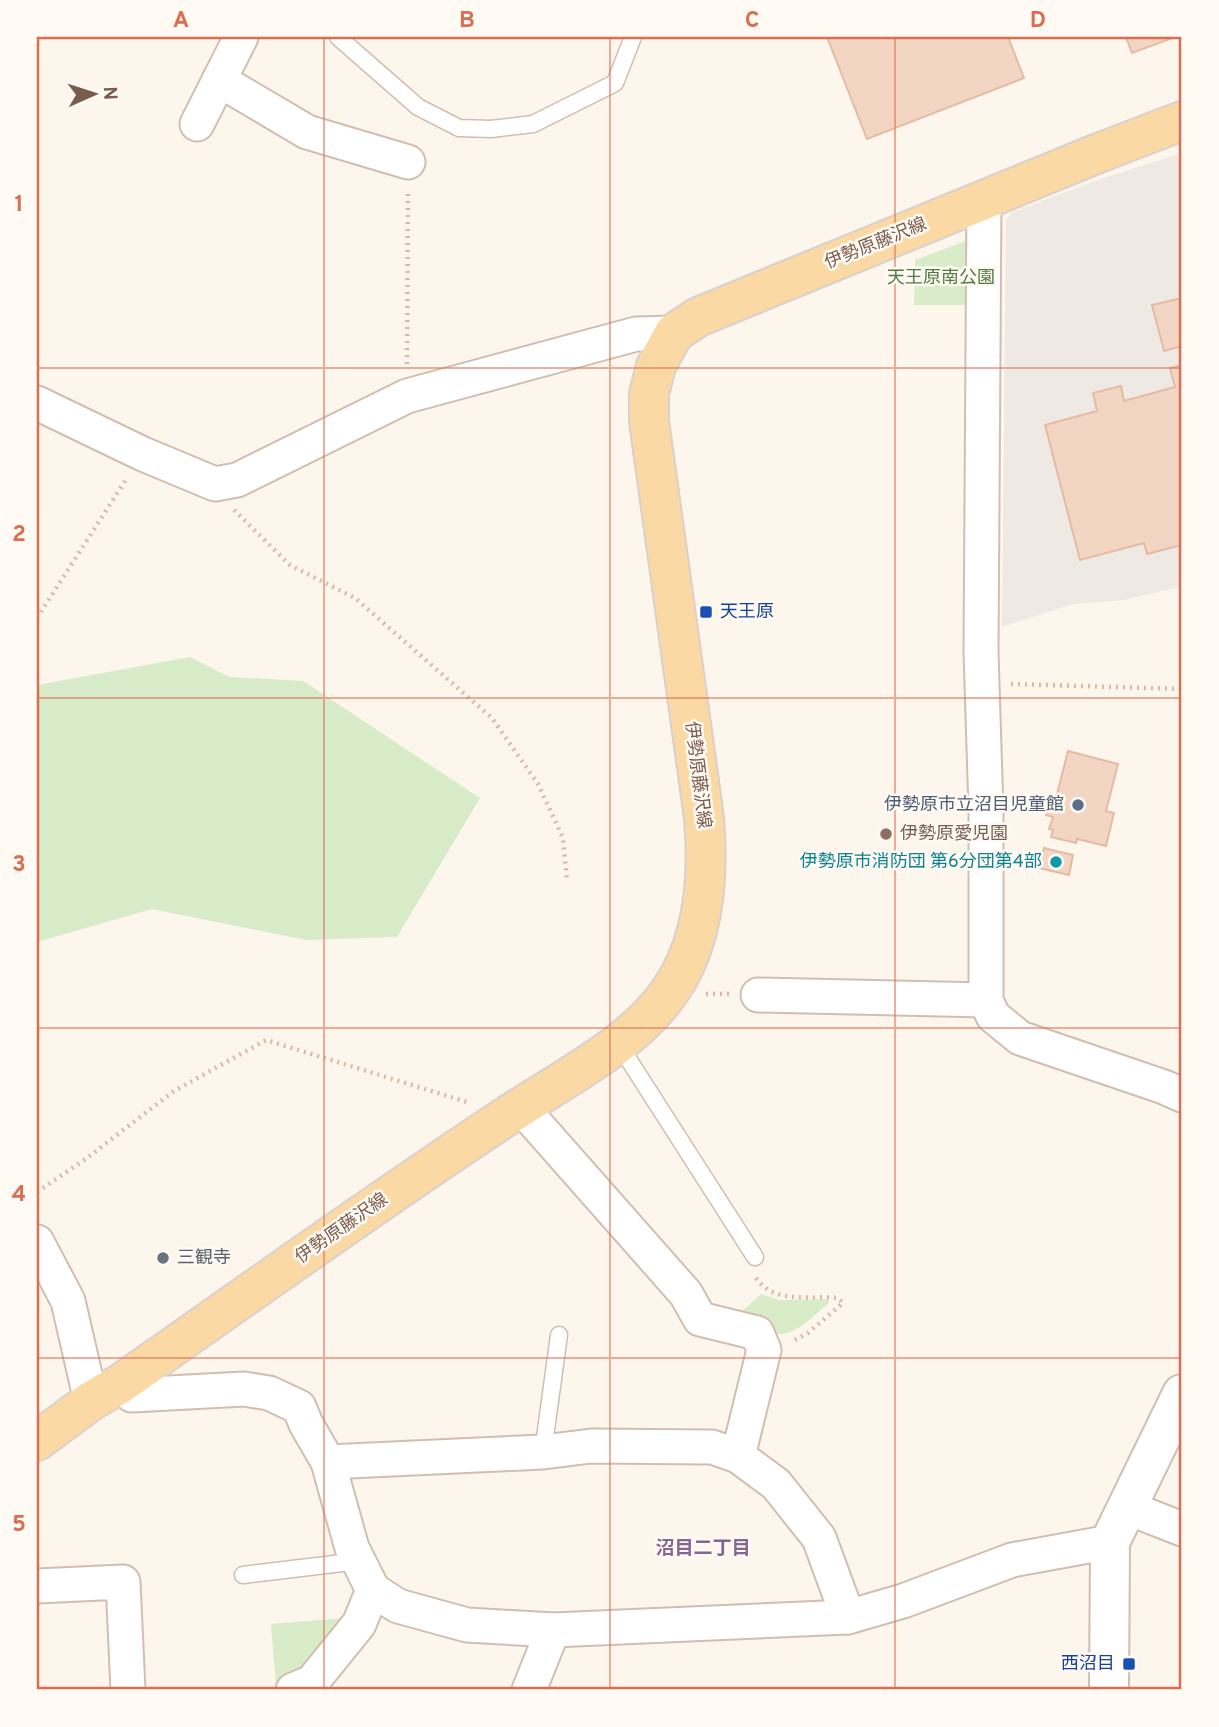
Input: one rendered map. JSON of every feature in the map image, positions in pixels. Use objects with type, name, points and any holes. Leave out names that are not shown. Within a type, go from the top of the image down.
[{"type":"main road","name":"伊勢原藤沢線","points":[[37,1441],[515,1111],[618,1043],[645,1021],[679,977],[693,943],[703,904],[707,860],[704,818],[649,421],[649,394],[656,366],[674,333],[698,317],[1182,121]]},
{"type":"street","points":[[197,124],[241,37]]},
{"type":"street","points":[[219,80],[307,132],[408,162]]},
{"type":"street","points":[[984,200],[982,683],[986,811],[986,1000],[992,1016],[1020,1038],[1182,1095]]},
{"type":"street","points":[[37,403],[143,454],[215,484],[237,480],[407,396],[636,334],[674,333]]},
{"type":"street","points":[[758,995],[986,1000]]},
{"type":"street","points":[[515,1111],[686,1294],[700,1319],[757,1333],[764,1350],[738,1456]]},
{"type":"street","points":[[37,1242],[68,1301],[106,1392],[132,1395],[244,1389],[269,1393],[299,1407],[328,1462],[352,1548],[373,1590],[398,1606],[467,1625],[553,1630],[848,1616],[903,1601],[1012,1560],[1110,1542]]},
{"type":"street","points":[[1109,1690],[1110,1542],[1182,1394]]},
{"type":"street","points":[[328,1462],[543,1452],[591,1446],[712,1447],[738,1456],[776,1484],[819,1538],[848,1616]]},
{"type":"street","points":[[1126,1507],[1182,1529]]},
{"type":"street","points":[[37,1586],[122,1582],[128,1690]]},
{"type":"street","points":[[293,1690],[312,1682],[359,1624],[373,1590]]},
{"type":"street","points":[[529,1690],[553,1630]]},
{"type":"lane","points":[[338,37],[418,107],[458,128],[491,129],[533,124],[615,83],[633,37]]},
{"type":"lane","points":[[618,1043],[755,1257]]},
{"type":"lane","points":[[543,1452],[559,1335]]},
{"type":"lane","points":[[243,1575],[359,1560]]},
{"type":"path","points":[[407,396],[408,162]]},
{"type":"path","points":[[37,618],[143,454]]},
{"type":"path","points":[[215,484],[222,499],[290,565],[355,598],[492,718],[543,795],[563,838],[567,881]]},
{"type":"path","points":[[982,683],[1182,689]]},
{"type":"path","points":[[669,993],[758,995]]},
{"type":"path","points":[[37,1192],[87,1158],[174,1091],[266,1040],[515,1111]]},
{"type":"path","points":[[755,1257],[755,1277],[764,1289],[783,1297],[838,1298],[843,1303],[808,1333]]},
{"type":"shaded area","points":[[1182,153],[1182,586],[1125,600],[1073,604],[1002,627],[1006,221],[1011,213],[1094,181]]},
{"type":"green space","name":"天王原南公園","points":[[966,241],[965,305],[914,305],[915,260]]},
{"type":"green space","points":[[190,657],[229,677],[303,681],[480,798],[397,937],[306,940],[152,909],[37,942],[37,685]]},
{"type":"green space","points":[[761,1294],[779,1300],[828,1299],[829,1303],[810,1320],[788,1333],[772,1334],[737,1316]]},
{"type":"green space","points":[[344,1618],[308,1682],[276,1685],[271,1624]]},
{"type":"building","points":[[827,37],[1008,37],[1024,78],[867,139]]},
{"type":"building","points":[[1126,37],[1175,37],[1132,53]]},
{"type":"building","points":[[1182,298],[1182,346],[1164,351],[1152,305]]},
{"type":"building","points":[[1182,365],[1182,545],[1147,554],[1144,543],[1080,560],[1045,425],[1097,411],[1093,393],[1121,386],[1124,401],[1175,387],[1170,368]]},
{"type":"building","name":"伊勢原市立沼目児童館","points":[[1068,751],[1118,764],[1106,811],[1114,813],[1106,846],[1077,839],[1076,843],[1051,837],[1053,830],[1049,829],[1053,817],[1046,815],[1051,797],[1056,798]]},
{"type":"building","name":"伊勢原市消防団 第6分団第4部","points":[[1044,848],[1073,855],[1069,875],[1039,868]]},
{"type":"place","name":"天王原","points":[[706,612]]},
{"type":"place","name":"伊勢原市立沼目児童館","points":[[1078,805]]},
{"type":"place","name":"伊勢原愛児園","points":[[886,834]]},
{"type":"place","name":"伊勢原市消防団 第6分団第4部","points":[[1056,862]]},
{"type":"place","name":"三観寺","points":[[163,1258]]},
{"type":"place","name":"西沼目","points":[[1129,1664]]},
{"type":"district","name":"沼目二丁目","points":[[703,1549]]}]
